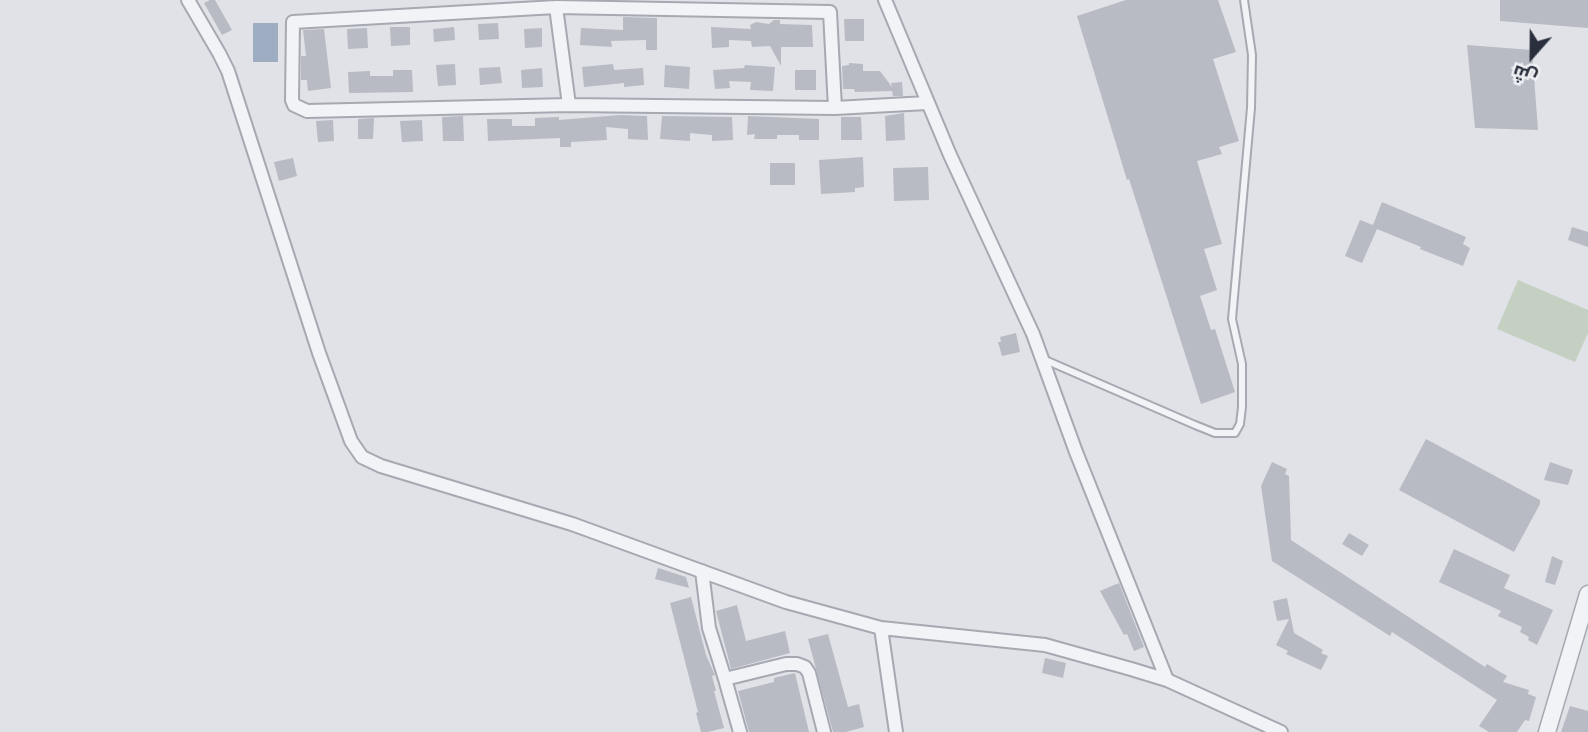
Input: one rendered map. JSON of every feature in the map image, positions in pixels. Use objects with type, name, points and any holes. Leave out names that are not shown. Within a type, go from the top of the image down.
[{"type":"street","points":[[188,0],[228,71],[319,353],[356,451],[370,462],[572,524],[786,602],[881,628],[1045,645],[1167,680],[1281,732]]},
{"type":"street","points":[[885,0],[927,103],[1042,359],[1080,463],[1167,680]]},
{"type":"street","points":[[835,108],[830,12],[556,7],[293,22],[292,100],[294,105],[307,111],[569,105],[835,108],[927,103]]},
{"type":"street","points":[[556,7],[569,105]]},
{"type":"street","points":[[702,572],[709,628],[740,732]]},
{"type":"street","points":[[1546,732],[1588,594]]},
{"type":"street","points":[[881,628],[896,732]]},
{"type":"street","points":[[724,679],[786,664],[805,667],[812,679],[824,732]]},
{"type":"lane","points":[[1042,359],[1215,433],[1235,433],[1240,424],[1242,407],[1242,364],[1232,319],[1251,108],[1252,55],[1244,0]]},
{"type":"green space","points":[[1518,280],[1588,310],[1588,333],[1575,362],[1497,329]]},
{"type":"water","points":[[253,23],[278,23],[278,62],[253,62]]},
{"type":"building","points":[[215,0],[232,30],[222,35],[204,3]]},
{"type":"building","points":[[1126,0],[1218,0],[1236,52],[1213,59],[1239,141],[1219,147],[1222,154],[1197,161],[1222,244],[1204,249],[1217,290],[1200,296],[1211,330],[1215,329],[1235,392],[1201,404],[1129,179],[1127,180],[1077,16]]},
{"type":"building","points":[[1500,0],[1588,0],[1588,28],[1500,21]]},
{"type":"building","points":[[623,17],[657,18],[657,50],[646,50],[646,40],[611,41],[612,47],[580,45],[581,28],[623,30]]},
{"type":"building","points":[[844,19],[864,19],[864,41],[845,41]]},
{"type":"building","points":[[780,20],[780,24],[812,25],[813,47],[781,47],[781,66],[770,46],[752,47],[751,41],[729,40],[729,47],[712,48],[711,27],[751,29],[750,25],[756,22],[769,24]]},
{"type":"building","points":[[498,23],[499,39],[479,40],[478,24]]},
{"type":"building","points":[[390,27],[410,27],[410,45],[391,46]]},
{"type":"building","points":[[454,27],[455,40],[434,42],[433,29]]},
{"type":"building","points":[[367,28],[368,48],[348,49],[347,29]]},
{"type":"building","points":[[542,28],[542,47],[525,48],[524,29]]},
{"type":"building","points":[[324,29],[331,88],[308,91],[307,80],[301,80],[301,56],[306,56],[303,30]]},
{"type":"building","points":[[1467,45],[1532,50],[1538,130],[1475,128]]},
{"type":"building","points":[[849,63],[863,64],[863,71],[880,71],[892,87],[891,83],[902,82],[903,96],[893,96],[892,91],[855,92],[854,89],[843,89],[842,66]]},
{"type":"building","points":[[455,64],[456,85],[438,86],[436,65]]},
{"type":"building","points":[[613,64],[614,70],[643,68],[644,85],[624,87],[624,83],[584,87],[582,67]]},
{"type":"building","points":[[665,65],[690,67],[689,89],[664,87]]},
{"type":"building","points":[[745,65],[775,67],[773,91],[750,90],[751,82],[729,81],[730,88],[715,89],[713,70],[744,68]]},
{"type":"building","points":[[500,67],[502,83],[480,85],[479,68]]},
{"type":"building","points":[[542,68],[543,87],[522,88],[521,70]]},
{"type":"building","points":[[393,70],[412,70],[413,92],[349,93],[348,72],[370,71],[370,76],[393,76]]},
{"type":"building","points":[[795,70],[816,70],[816,90],[795,90]]},
{"type":"building","points":[[904,113],[905,140],[886,141],[885,116]]},
{"type":"building","points":[[620,115],[647,116],[648,140],[628,139],[628,129],[606,127],[607,140],[571,142],[571,147],[560,147],[560,138],[488,141],[487,119],[512,119],[512,126],[535,126],[535,118],[559,117],[559,120]]},
{"type":"building","points":[[463,116],[464,141],[443,141],[442,117]]},
{"type":"building","points":[[662,116],[732,117],[733,140],[712,141],[712,135],[690,133],[690,141],[660,139]]},
{"type":"building","points":[[748,116],[819,119],[819,140],[799,140],[799,135],[754,139],[755,134],[747,135]]},
{"type":"building","points":[[841,117],[861,117],[862,140],[841,140]]},
{"type":"building","points":[[374,118],[373,139],[358,139],[358,119]]},
{"type":"building","points":[[333,120],[334,141],[318,142],[316,121]]},
{"type":"building","points":[[422,120],[423,141],[402,142],[400,121]]},
{"type":"building","points":[[863,157],[864,187],[855,188],[855,192],[821,194],[819,160]]},
{"type":"building","points":[[293,158],[297,176],[279,181],[274,162]]},
{"type":"building","points":[[770,163],[795,163],[795,185],[770,185]]},
{"type":"building","points":[[928,167],[929,200],[894,201],[893,168]]},
{"type":"building","points":[[1382,202],[1466,237],[1463,244],[1470,248],[1463,266],[1377,229],[1362,263],[1345,256],[1360,220],[1373,225]]},
{"type":"building","points":[[1572,227],[1588,232],[1588,247],[1568,240]]},
{"type":"building","points":[[1016,333],[1020,352],[1002,356],[998,342],[1001,342],[1000,337]]},
{"type":"building","points":[[1426,439],[1540,500],[1514,552],[1399,490]]},
{"type":"building","points":[[1272,462],[1287,469],[1285,474],[1289,476],[1291,540],[1485,667],[1487,664],[1507,676],[1503,682],[1529,690],[1528,694],[1536,697],[1529,721],[1525,720],[1517,732],[1489,732],[1479,726],[1497,700],[1392,632],[1390,636],[1272,561],[1261,486]]},
{"type":"building","points":[[1550,462],[1573,470],[1568,485],[1544,480]]},
{"type":"building","points":[[1349,533],[1369,545],[1362,556],[1342,544]]},
{"type":"building","points":[[1454,549],[1510,575],[1504,588],[1553,610],[1537,645],[1520,632],[1522,627],[1498,616],[1501,611],[1439,582]]},
{"type":"building","points":[[1552,556],[1563,561],[1555,585],[1545,582]]},
{"type":"building","points":[[658,568],[686,577],[689,588],[655,579]]},
{"type":"building","points":[[1119,583],[1144,647],[1134,651],[1127,634],[1124,635],[1100,591]]},
{"type":"building","points":[[691,597],[706,655],[715,675],[712,676],[714,691],[724,728],[708,732],[701,732],[670,603]]},
{"type":"building","points":[[1287,598],[1294,633],[1323,650],[1321,653],[1328,656],[1321,670],[1286,654],[1288,651],[1276,645],[1289,619],[1277,621],[1273,601]]},
{"type":"building","points":[[737,605],[746,641],[785,631],[790,653],[731,669],[716,611]]},
{"type":"building","points":[[828,634],[848,707],[859,704],[864,727],[833,732],[808,639]]},
{"type":"building","points":[[1045,658],[1066,663],[1063,678],[1042,673]]},
{"type":"building","points":[[795,673],[809,732],[749,732],[738,691],[774,682],[774,678]]},
{"type":"building","points":[[1570,706],[1588,711],[1588,732],[1561,732]]}]
